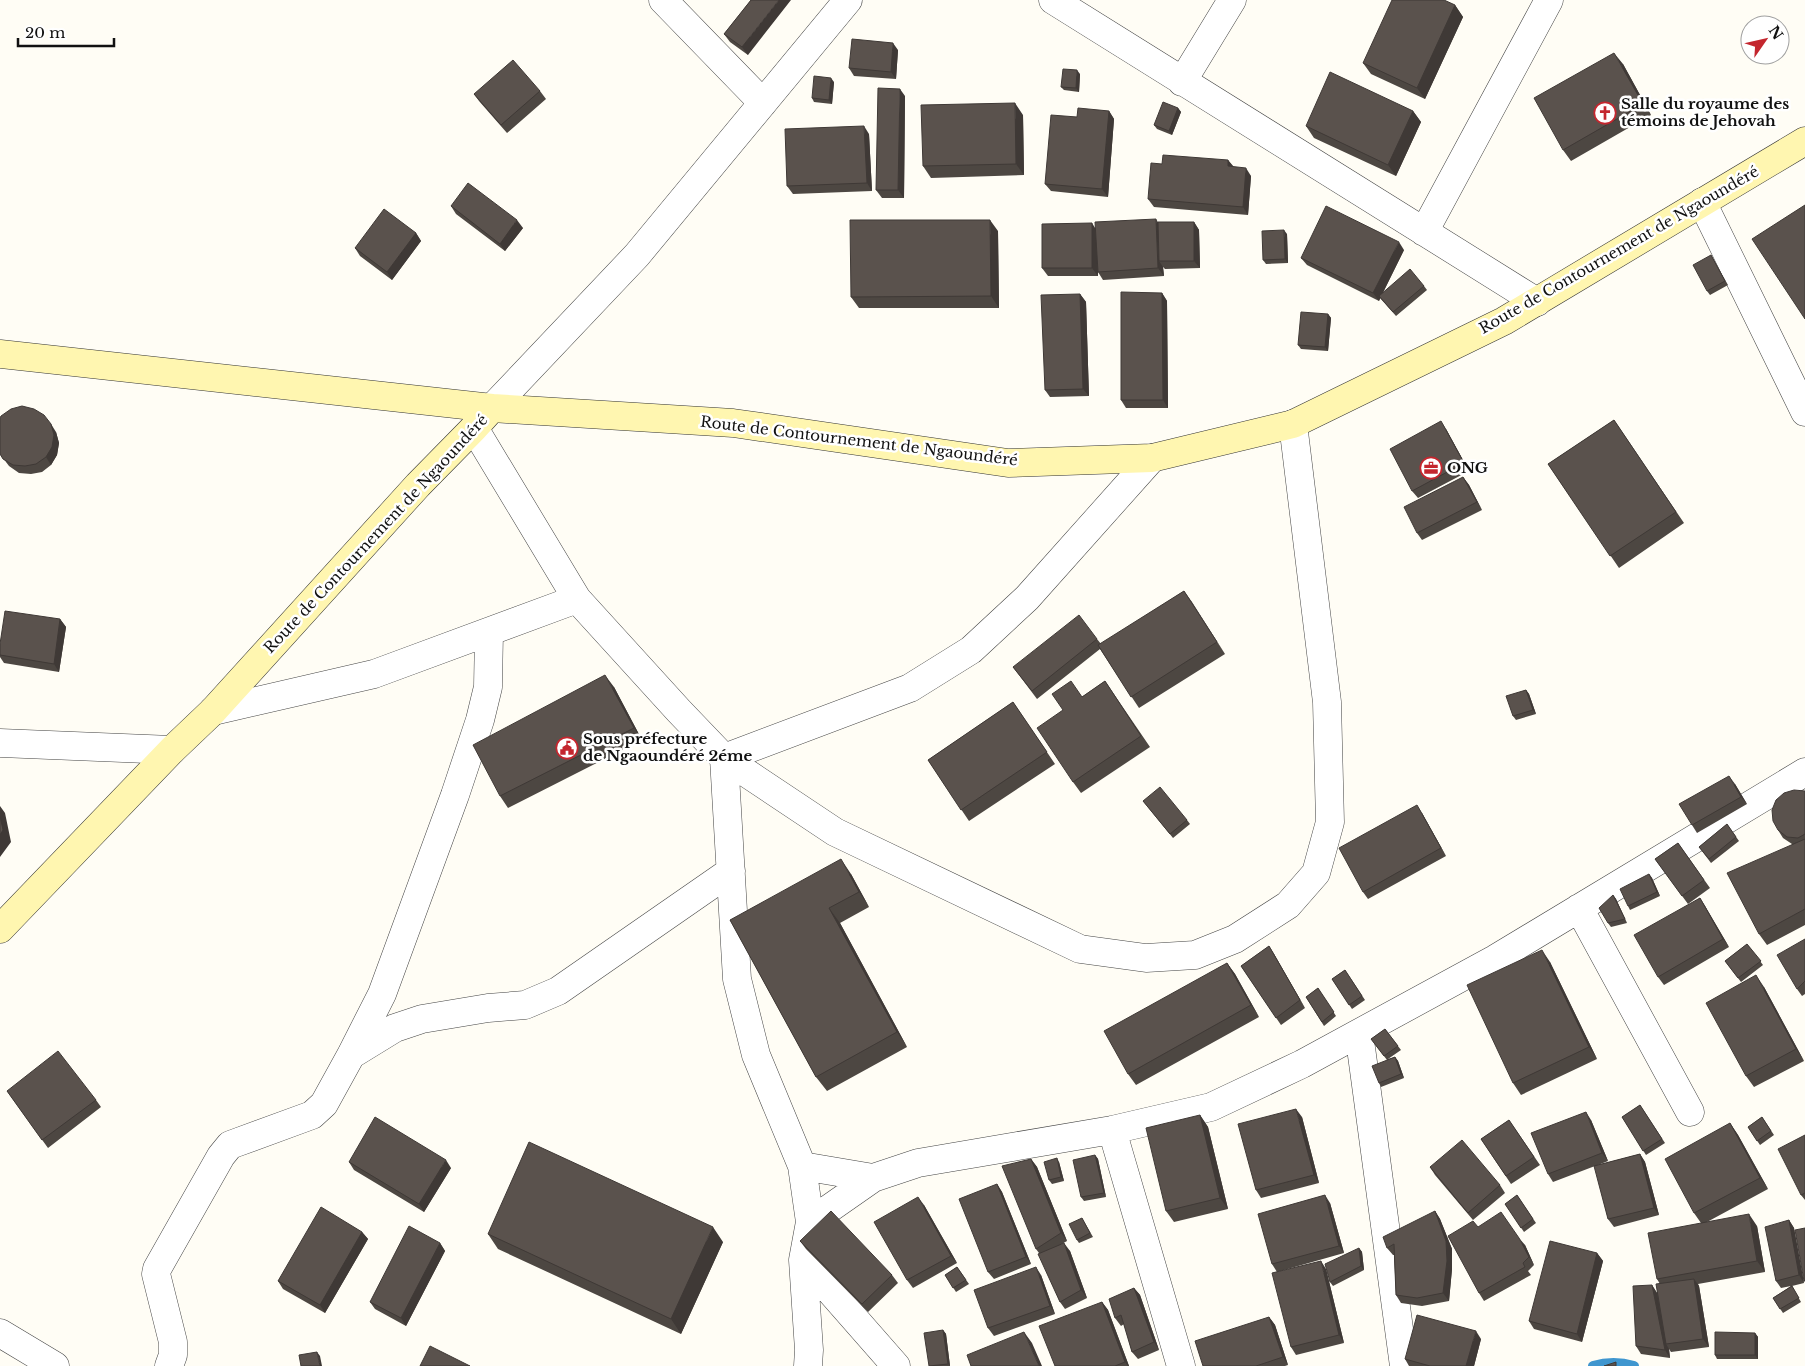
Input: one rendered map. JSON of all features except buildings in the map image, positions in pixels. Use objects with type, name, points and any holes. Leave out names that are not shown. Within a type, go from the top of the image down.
[{"type":"street","points":[[663,0],[763,103]]},
{"type":"street","points":[[483,418],[637,254],[848,0]]},
{"type":"street","points":[[1053,0],[1537,302]]},
{"type":"street","points":[[1182,82],[1232,0]]},
{"type":"street","points":[[1424,232],[1550,0]]},
{"type":"street","name":"Route de Contournement de Ngaoundéré","points":[[0,929],[172,750],[213,711],[418,485],[483,418],[733,423],[1008,463],[1152,458],[1293,424],[1504,321],[1805,141]]},
{"type":"street","points":[[1702,202],[1805,412]]},
{"type":"street","points":[[0,354],[483,418]]},
{"type":"street","points":[[483,418],[577,599],[724,758],[835,832],[1080,948],[1146,958],[1195,955],[1235,939],[1288,904],[1316,873],[1330,822],[1327,702],[1293,424]]},
{"type":"street","points":[[724,758],[910,688],[971,650],[1027,598],[1152,458]]},
{"type":"street","points":[[213,711],[374,674],[577,599]]},
{"type":"street","points":[[169,1366],[173,1355],[173,1342],[156,1274],[157,1269],[221,1156],[230,1145],[312,1115],[324,1104],[351,1055],[382,994],[455,795],[480,720],[488,687],[489,632]]},
{"type":"street","points":[[0,742],[172,750]]},
{"type":"street","points":[[724,758],[737,979],[756,1055],[802,1166],[810,1222],[803,1260],[808,1366]]},
{"type":"street","points":[[810,1222],[873,1178],[918,1163],[1112,1130],[1211,1107],[1302,1064],[1495,959],[1805,772]]},
{"type":"street","points":[[351,1055],[395,1028],[422,1019],[488,1008],[525,1005],[558,991],[731,871]]},
{"type":"street","points":[[1579,908],[1690,1112]]},
{"type":"street","points":[[1358,1034],[1404,1366]]},
{"type":"street","points":[[1112,1130],[1181,1366]]},
{"type":"street","points":[[802,1166],[873,1178]]},
{"type":"street","points":[[803,1260],[896,1366]]},
{"type":"street","points":[[0,1333],[26,1358],[55,1366]]},
{"type":"waterway","points":[[1593,1366],[1614,1363],[1634,1366]]},
{"type":"place","name":"Salle du royaume des témoins de Jehovah","points":[[1605,113]]},
{"type":"place","name":"ONG","points":[[1431,468]]},
{"type":"place","name":"Sous préfecture de Ngaoundéré 2éme","points":[[567,748]]}]
